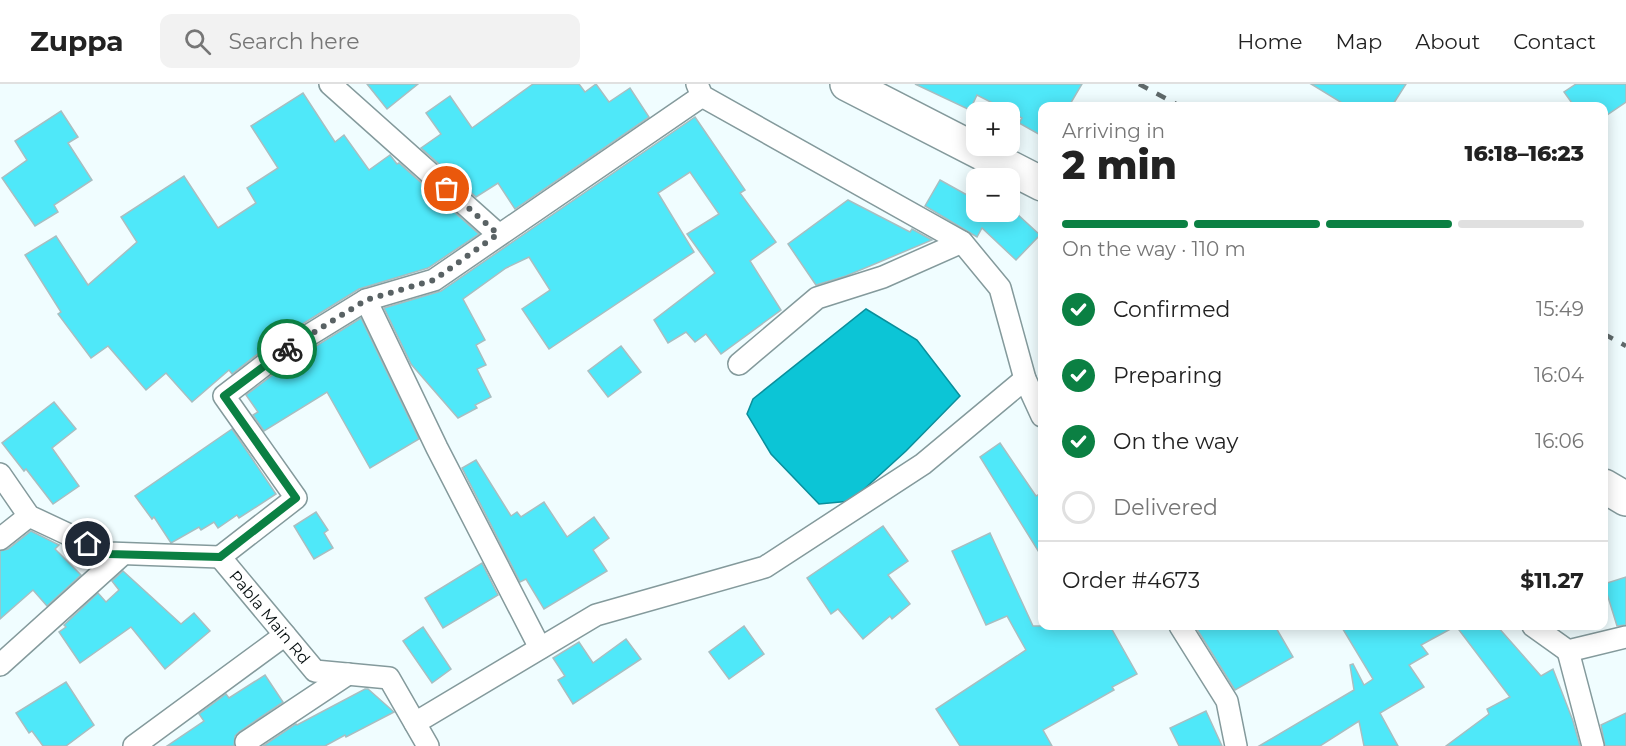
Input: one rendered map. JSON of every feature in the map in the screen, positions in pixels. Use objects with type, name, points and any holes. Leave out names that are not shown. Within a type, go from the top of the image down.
[{"type":"highway","points":[[846,84],[1038,182]]},
{"type":"highway","points":[[1608,488],[1626,498]]},
{"type":"street","points":[[330,84],[498,234]]},
{"type":"street","points":[[0,474],[29,516],[108,554],[220,557],[296,498],[224,396],[280,354],[366,300],[434,280],[699,90],[962,242],[1000,288],[1025,378],[1038,407]]},
{"type":"street","points":[[739,364],[817,298],[883,277],[962,242]]},
{"type":"street","points":[[366,300],[437,448],[540,648]]},
{"type":"street","points":[[415,723],[596,615],[765,567],[923,464],[1025,378]]},
{"type":"street","points":[[0,538],[29,516]]},
{"type":"street","points":[[0,665],[123,554]]},
{"type":"street","name":"Pabla Main Rd","points":[[220,557],[315,671],[388,678],[428,746]]},
{"type":"street","points":[[1183,630],[1227,701],[1236,746]]},
{"type":"street","points":[[1539,630],[1568,651],[1593,746]]},
{"type":"street","points":[[148,742],[285,635]]},
{"type":"street","points":[[1568,651],[1626,636]]},
{"type":"street","points":[[248,746],[246,742],[348,674]]},
{"type":"water","points":[[866,309],[917,340],[960,396],[906,451],[851,501],[819,504],[771,454],[747,414],[753,399]]},
{"type":"building","points":[[367,84],[418,84],[387,109]]},
{"type":"building","points":[[533,84],[579,84],[585,92],[596,84],[609,102],[630,88],[649,117],[515,209],[498,183],[476,197],[421,148],[441,134],[426,113],[450,96],[472,128]]},
{"type":"building","points":[[915,84],[1082,84],[1071,102],[1038,102],[1038,134],[1020,124],[1022,118],[1020,117],[1020,102],[991,102],[977,95],[974,102],[966,102],[966,108]]},
{"type":"building","points":[[1311,84],[1406,84],[1395,102],[1340,102]]},
{"type":"building","points":[[1576,84],[1626,84],[1626,102],[1608,114],[1608,102],[1571,102],[1564,92]]},
{"type":"building","points":[[303,93],[335,142],[344,135],[369,170],[390,155],[397,164],[399,163],[479,234],[428,268],[359,289],[273,342],[232,374],[229,370],[192,402],[166,373],[146,390],[108,346],[91,358],[58,314],[61,312],[25,255],[56,236],[88,285],[137,242],[121,217],[184,176],[218,228],[256,203],[247,188],[278,168],[251,126]]},
{"type":"building","points":[[61,111],[78,137],[68,143],[92,180],[54,205],[58,212],[35,226],[2,178],[27,160],[15,141]]},
{"type":"building","points":[[695,117],[745,190],[740,193],[776,242],[750,261],[781,310],[721,354],[706,334],[695,342],[686,332],[668,343],[654,320],[715,273],[687,234],[719,214],[690,172],[658,193],[694,252],[549,349],[522,309],[550,290],[529,257],[506,268],[463,299],[485,340],[476,345],[486,365],[477,369],[491,397],[475,405],[477,408],[458,418],[411,364],[384,308],[441,291]]},
{"type":"building","points":[[940,180],[966,194],[966,222],[1020,222],[1020,217],[1038,233],[1038,237],[1016,260],[982,228],[977,237],[925,206]]},
{"type":"building","points":[[848,200],[910,232],[912,229],[932,240],[846,276],[816,285],[788,244]]},
{"type":"building","points":[[361,318],[419,439],[370,468],[327,392],[264,431],[253,415],[258,412],[246,395],[287,364]]},
{"type":"building","points":[[621,346],[641,372],[608,397],[588,371]]},
{"type":"building","points":[[54,402],[76,429],[52,448],[79,486],[53,504],[2,443]]},
{"type":"building","points":[[232,429],[276,494],[239,518],[237,515],[218,528],[214,522],[201,530],[199,527],[171,543],[154,517],[152,519],[135,496]]},
{"type":"building","points":[[1000,443],[1036,496],[1038,495],[1038,551],[980,457]]},
{"type":"building","points":[[476,460],[511,516],[517,512],[521,517],[544,502],[567,537],[594,517],[609,538],[593,550],[607,571],[544,609],[526,579],[520,582],[462,468]]},
{"type":"building","points":[[316,512],[328,530],[324,533],[333,548],[314,559],[294,526]]},
{"type":"building","points":[[883,526],[908,561],[888,575],[910,604],[892,619],[890,616],[863,639],[838,609],[831,614],[807,578]]},
{"type":"building","points":[[31,531],[59,545],[55,549],[81,575],[47,606],[33,590],[0,619],[0,551],[8,549]]},
{"type":"building","points":[[990,533],[1033,626],[1038,626],[1038,630],[1112,630],[1137,674],[1112,687],[1114,690],[1043,730],[1052,746],[960,746],[936,709],[1026,650],[1007,616],[986,625],[952,551]]},
{"type":"building","points":[[482,563],[498,595],[443,628],[425,598]]},
{"type":"building","points":[[123,571],[181,624],[194,613],[210,631],[165,669],[131,627],[80,663],[59,632],[98,593],[106,602],[119,590],[112,581]]},
{"type":"building","points":[[1626,577],[1626,625],[1617,626],[1608,597],[1608,583]]},
{"type":"building","points":[[744,626],[764,654],[729,679],[709,652]]},
{"type":"building","points":[[423,627],[451,669],[432,683],[403,641]]},
{"type":"building","points":[[1198,630],[1277,630],[1293,657],[1235,690]]},
{"type":"building","points":[[1343,630],[1449,630],[1421,645],[1428,654],[1409,665],[1424,687],[1380,713],[1398,746],[1364,746],[1359,721],[1320,746],[1259,746],[1354,690],[1350,665],[1353,664],[1364,685],[1373,679]]},
{"type":"building","points":[[1459,630],[1501,630],[1541,676],[1553,669],[1580,746],[1446,746],[1489,714],[1487,709],[1510,697]]},
{"type":"building","points":[[626,639],[641,659],[573,704],[558,680],[565,676],[553,658],[579,642],[593,663]]},
{"type":"building","points":[[265,675],[283,702],[239,732],[235,736],[234,746],[167,746],[204,721],[199,714],[226,694],[229,698]]},
{"type":"building","points":[[66,682],[94,725],[66,746],[43,746],[32,731],[29,733],[16,713]]},
{"type":"building","points":[[368,689],[394,712],[325,746],[263,746],[296,724]]},
{"type":"building","points":[[1206,711],[1222,746],[1179,746],[1170,728]]},
{"type":"building","points":[[1626,713],[1626,746],[1605,746],[1601,725]]},
{"type":"railway","points":[[1139,84],[1173,102]]},
{"type":"railway","points":[[1608,336],[1626,346]]},
{"type":"way so far","points":[[287,349],[366,300],[434,280],[498,234],[447,189]]},
{"type":"route","points":[[88,544],[108,554],[220,557],[296,498],[224,396],[287,349]]}]
